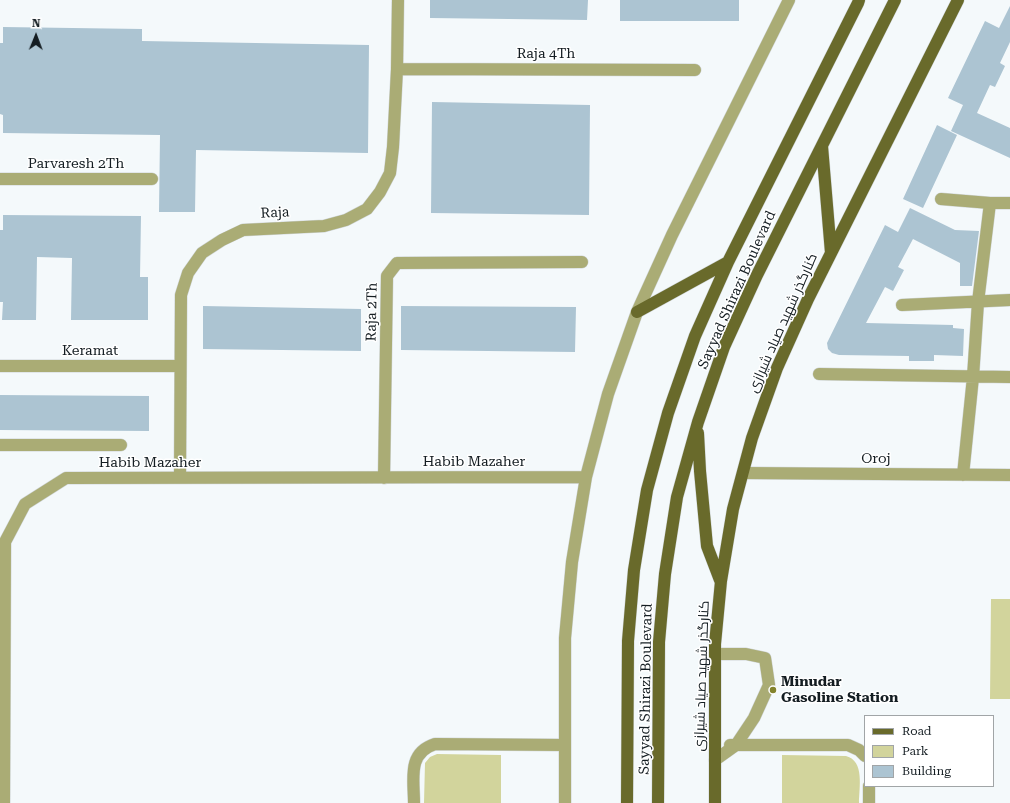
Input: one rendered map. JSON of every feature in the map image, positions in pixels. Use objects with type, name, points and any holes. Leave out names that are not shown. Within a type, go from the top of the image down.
[{"type":"main road","name":"Sayyad Shirazi Boulevard","points":[[627,803],[628,640],[634,570],[647,490],[668,412],[695,336],[728,262],[859,0]]},
{"type":"main road","name":"Sayyad Shirazi Boulevard","points":[[658,803],[659,642],[665,574],[677,497],[698,422],[724,347],[757,275],[895,0]]},
{"type":"main road","name":"کنارگذر شهید صیاد شیرازی","points":[[715,803],[715,654],[721,581],[733,509],[752,438],[777,368],[808,299],[958,0]]},
{"type":"main road","points":[[822,146],[831,253]]},
{"type":"main road","points":[[637,312],[728,262]]},
{"type":"main road","points":[[698,422],[700,471],[707,546],[721,581]]},
{"type":"street","name":"Raja","points":[[180,478],[181,296],[188,273],[202,253],[222,240],[243,230],[324,226],[346,220],[367,208],[380,192],[390,173],[393,147],[397,69],[398,0]]},
{"type":"street","points":[[565,803],[565,638],[572,562],[586,477],[608,394],[637,312],[672,235],[789,0]]},
{"type":"street","name":"Raja 4Th","points":[[397,69],[695,70]]},
{"type":"street","name":"Parvaresh 2Th","points":[[0,179],[152,179]]},
{"type":"street","points":[[941,199],[1010,203]]},
{"type":"street","points":[[963,475],[973,377],[978,302],[990,203]]},
{"type":"street","name":"Raja 2Th","points":[[384,478],[387,276],[397,263],[582,262]]},
{"type":"street","points":[[902,306],[1010,300]]},
{"type":"street","name":"Keramat","points":[[0,366],[180,366]]},
{"type":"street","points":[[819,374],[1010,377]]},
{"type":"street","points":[[1,448],[121,445]]},
{"type":"street","name":"Oroj","points":[[742,473],[1010,475]]},
{"type":"street","name":"Habib Mazaher","points":[[4,803],[2,789],[5,542],[25,504],[66,478],[586,477]]},
{"type":"street","points":[[715,654],[746,654],[765,658],[769,685],[754,718],[736,745],[715,760]]},
{"type":"street","points":[[414,803],[414,765],[419,754],[429,746],[435,744],[565,745]]},
{"type":"street","points":[[715,745],[848,745],[859,750],[864,755]]},
{"type":"street","points":[[869,787],[869,803]]},
{"type":"green space","points":[[991,599],[1010,599],[1010,699],[990,699]]},
{"type":"green space","points":[[437,754],[501,755],[501,803],[424,803],[425,763],[430,757]]},
{"type":"green space","points":[[782,755],[846,756],[852,759],[856,763],[860,776],[859,803],[782,803]]},
{"type":"building","points":[[430,0],[588,0],[587,20],[430,18]]},
{"type":"building","points":[[620,0],[739,0],[739,21],[620,21]]},
{"type":"building","points":[[1010,6],[1010,42],[1000,63],[1005,66],[995,87],[990,85],[977,113],[1010,128],[1010,158],[951,131],[963,105],[948,98],[985,21],[999,28]]},
{"type":"building","points":[[3,27],[142,29],[142,41],[369,45],[368,153],[196,150],[195,212],[159,212],[160,135],[3,133],[3,115],[0,114],[0,43],[3,43]]},
{"type":"building","points":[[432,102],[590,105],[589,215],[431,213]]},
{"type":"building","points":[[937,125],[957,135],[923,208],[903,199]]},
{"type":"building","points":[[910,208],[955,230],[979,231],[972,286],[960,286],[960,263],[913,239],[898,267],[904,270],[893,291],[885,287],[866,323],[953,325],[953,328],[964,329],[963,356],[934,355],[934,361],[909,361],[909,356],[839,355],[832,353],[828,349],[827,343],[885,225],[898,232]]},
{"type":"building","points":[[3,215],[141,216],[140,277],[148,277],[148,320],[71,320],[72,258],[37,257],[36,320],[2,320],[3,302],[0,302],[0,230],[3,230]]},
{"type":"building","points":[[203,306],[361,309],[361,351],[203,349]]},
{"type":"building","points":[[401,306],[576,307],[575,352],[401,350]]},
{"type":"building","points":[[0,395],[149,396],[149,431],[0,430]]},
{"type":"place","name":"Minudar Gasoline Station","points":[[773,690]]}]
